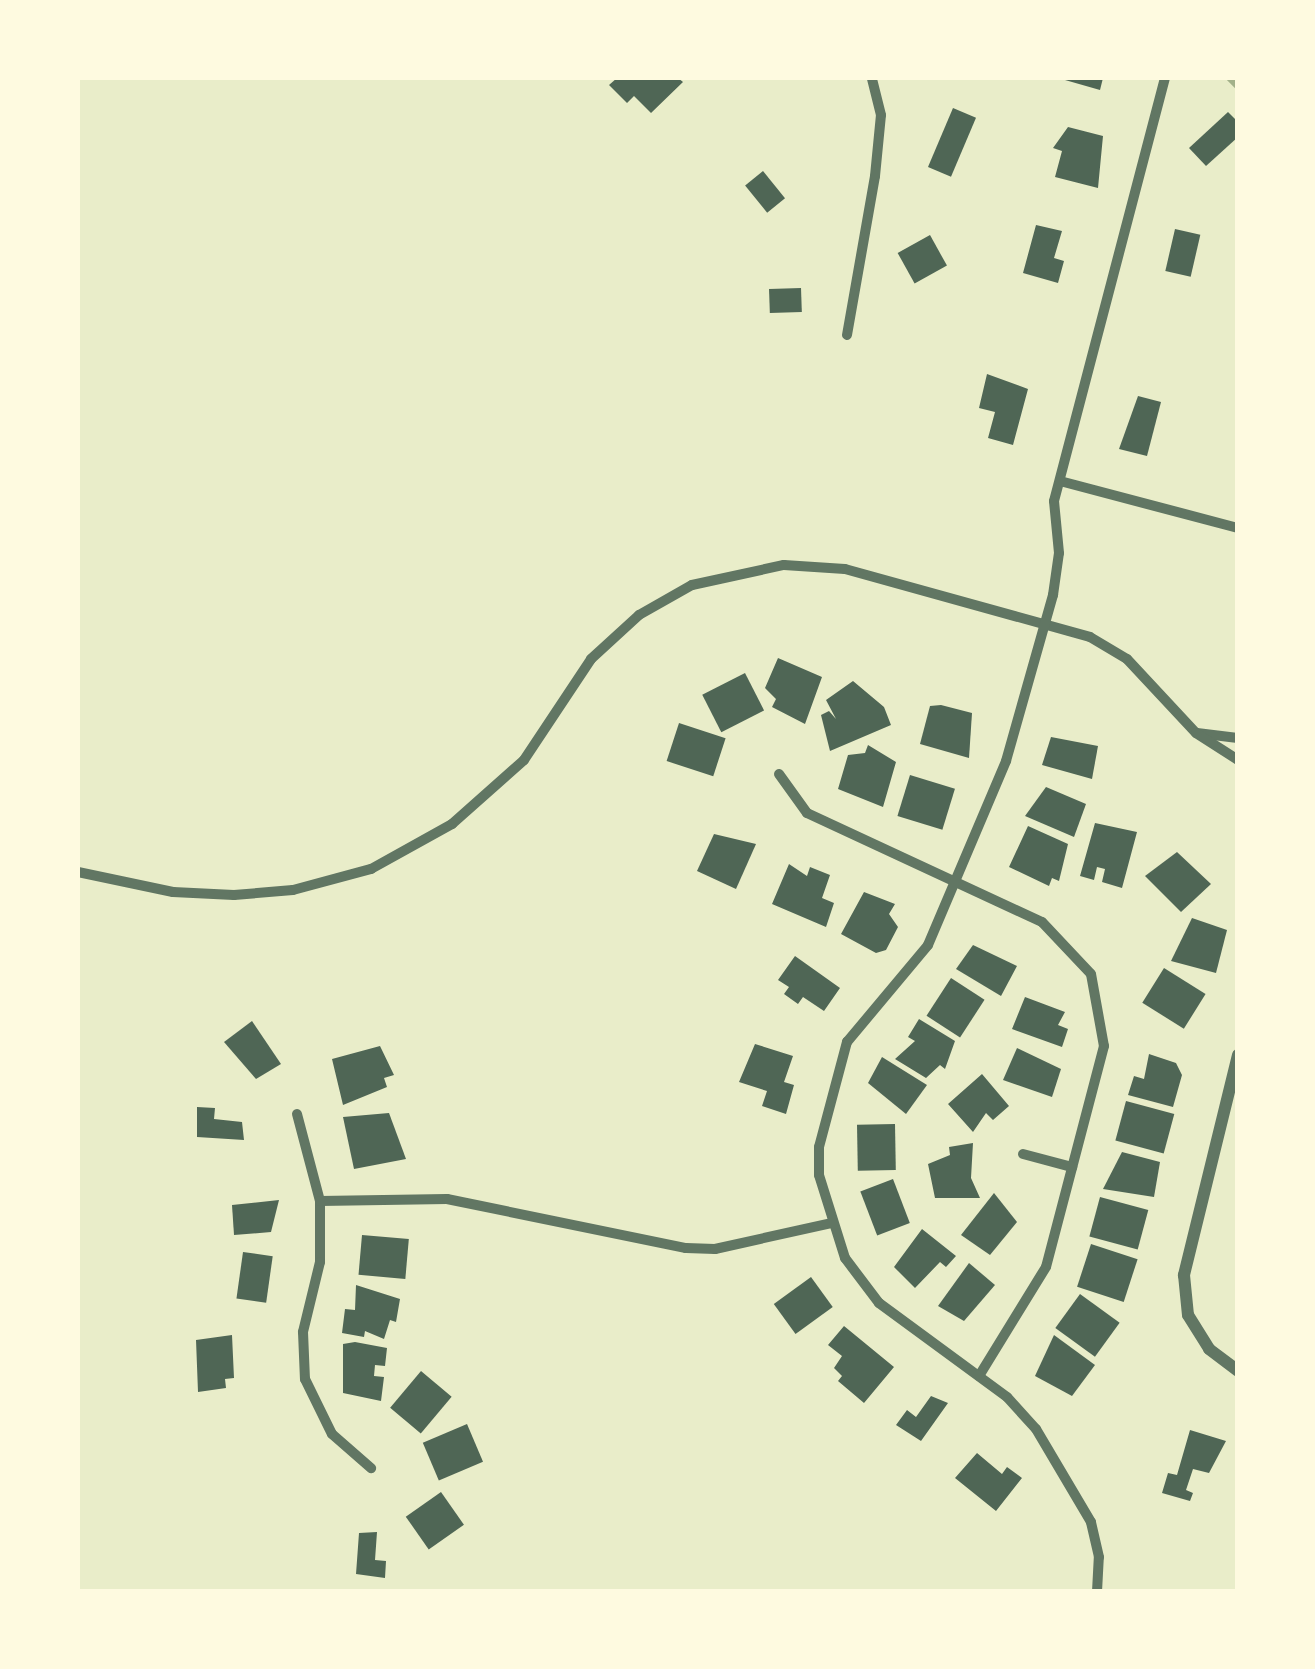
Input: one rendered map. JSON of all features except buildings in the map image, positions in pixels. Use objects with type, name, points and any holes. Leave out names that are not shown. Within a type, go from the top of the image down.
[{"type":"street","points":[[847,335],[875,176],[881,115],[872,78]]},
{"type":"street","points":[[1097,1592],[1096,1540],[1074,1490],[1036,1429],[980,1376],[879,1303],[845,1258],[831,1222],[820,1147],[836,1067],[858,1029],[912,971],[995,795],[1045,623],[1059,553],[1054,501],[1166,78]]},
{"type":"street","points":[[1060,482],[1238,528]]},
{"type":"street","points":[[78,872],[172,892],[234,895],[293,890],[371,869],[452,824],[524,760],[591,659],[639,615],[722,575],[784,565],[846,569],[1090,637],[1127,659],[1196,733],[1238,760]]},
{"type":"street","points":[[1196,733],[1238,738]]},
{"type":"street","points":[[780,774],[807,812],[1042,922],[1091,974],[1104,1046],[1046,1268],[980,1376]]},
{"type":"street","points":[[1238,1054],[1184,1275],[1188,1316],[1210,1348],[1238,1372]]},
{"type":"street","points":[[297,1114],[320,1201],[320,1262],[302,1332],[305,1380],[332,1434],[371,1468]]},
{"type":"street","points":[[1023,1154],[1072,1167]]},
{"type":"street","points":[[320,1201],[447,1198],[686,1248],[715,1249],[831,1222]]},
{"type":"waterway","points":[[1229,78],[1238,87]]}]
